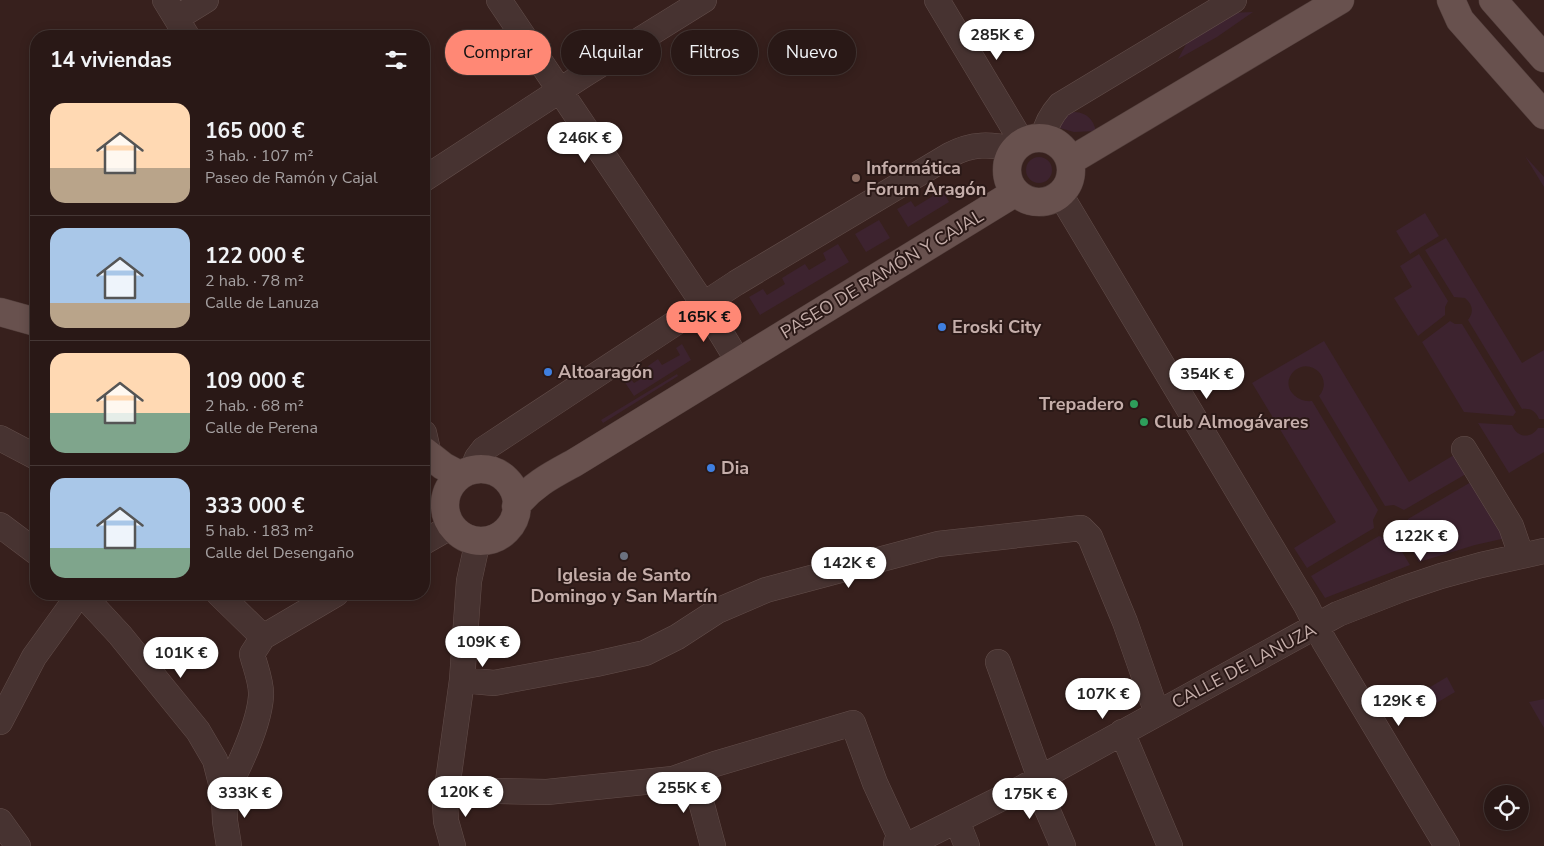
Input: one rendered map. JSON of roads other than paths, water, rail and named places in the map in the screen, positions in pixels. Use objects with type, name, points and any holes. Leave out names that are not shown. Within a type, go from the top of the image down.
[{"type":"main road","points":[[1070,161],[1340,0]]},
{"type":"main road","points":[[1493,0],[1544,58]]},
{"type":"main road","points":[[1451,7],[1544,115]]},
{"type":"main road","points":[[1052,140],[1060,145],[1070,161],[1070,179],[1060,194],[1043,202],[1033,201],[1016,192],[1007,176],[1006,166],[1009,157],[1026,143],[1052,140]]},
{"type":"main road","name":"PASEO DE RAMÓN Y CAJAL","points":[[513,495],[524,496],[542,480],[582,458],[1016,192]]},
{"type":"main road","points":[[0,312],[30,320]]},
{"type":"main road","points":[[430,451],[443,466],[466,473]]},
{"type":"main road","points":[[430,500],[459,533],[468,538],[478,540],[500,535],[511,522],[513,495],[497,473],[480,469],[466,473],[452,483],[446,493],[445,505],[449,521]]},
{"type":"street","points":[[177,18],[206,0]]},
{"type":"street","points":[[499,0],[704,305],[738,361]]},
{"type":"street","points":[[430,175],[704,0]]},
{"type":"street","points":[[937,0],[1026,143]]},
{"type":"street","points":[[466,473],[484,449],[736,283],[962,148],[1026,143],[1046,125],[1060,105],[1234,0]]},
{"type":"street","points":[[1060,194],[1306,605],[1447,846]]},
{"type":"street","points":[[0,438],[30,454]]},
{"type":"street","points":[[1464,449],[1511,526],[1532,553]]},
{"type":"street","points":[[430,537],[449,521]]},
{"type":"street","points":[[0,525],[30,548]]},
{"type":"street","points":[[462,680],[494,683],[645,653],[677,637],[718,611],[766,590],[938,544],[1081,528],[1090,537],[1122,614],[1157,713]]},
{"type":"street","points":[[452,846],[446,821],[445,803],[462,680],[469,581],[478,540]]},
{"type":"street","name":"CALLE DE LANUZA","points":[[906,846],[1038,780],[1338,614],[1402,589],[1465,569],[1532,553]]},
{"type":"street","points":[[0,722],[34,657],[70,607],[72,600]]},
{"type":"street","points":[[88,600],[120,635],[198,732],[215,760],[224,795],[225,821],[229,846]]},
{"type":"street","points":[[225,600],[263,637]]},
{"type":"street","points":[[224,795],[238,770],[257,716],[261,694],[252,654],[263,637],[326,600]]},
{"type":"street","points":[[998,662],[1038,780],[1063,846]]},
{"type":"street","points":[[448,790],[547,792],[673,779],[853,723],[875,783],[899,835],[897,846]]},
{"type":"street","points":[[1122,732],[1170,846]]},
{"type":"street","points":[[693,772],[713,846]]},
{"type":"street","points":[[957,821],[967,846]]},
{"type":"street","points":[[0,822],[18,846]]},
{"type":"place","name":"Informática Forum Aragón","points":[[856,178]]},
{"type":"place","name":"Eroski City","points":[[942,327]]},
{"type":"place","name":"Altoaragón","points":[[548,372]]},
{"type":"place","name":"Trepadero","points":[[1134,404]]},
{"type":"place","name":"Club Almogávares","points":[[1144,422]]},
{"type":"place","name":"Dia","points":[[711,468]]},
{"type":"place","name":"Iglesia de Santo Domingo y San Martín","points":[[624,556]]}]
